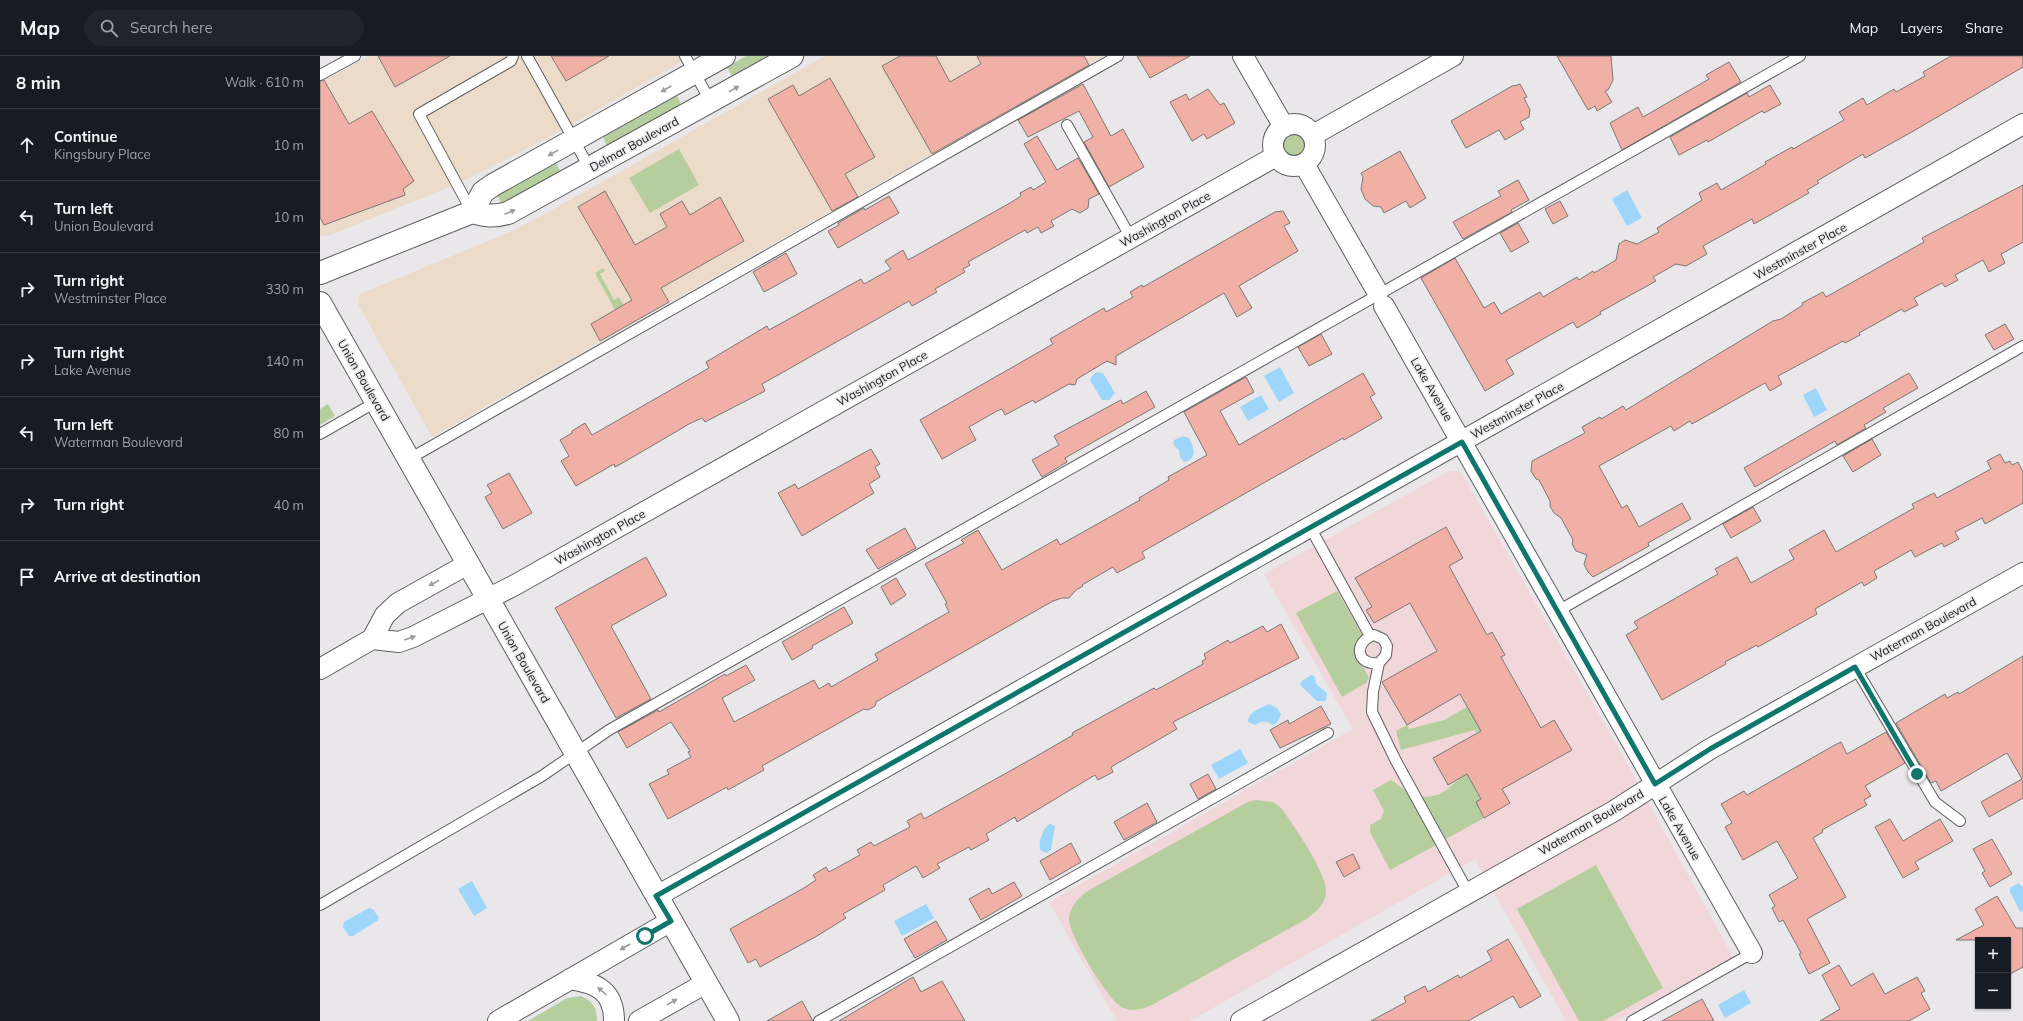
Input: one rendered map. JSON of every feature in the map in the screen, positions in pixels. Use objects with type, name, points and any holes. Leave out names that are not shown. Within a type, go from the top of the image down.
[{"type":"main road","points":[[320,273],[472,212],[482,192],[574,141],[690,64],[724,56]]},
{"type":"main road","name":"Delmar Boulevard","points":[[472,212],[485,216],[497,216],[508,213],[792,56]]},
{"type":"main road","name":"Union Boulevard","points":[[320,302],[728,1021]]},
{"type":"street","points":[[1242,56],[1284,127]]},
{"type":"street","points":[[1313,135],[1453,56]]},
{"type":"street","points":[[1296,124],[1303,126],[1313,135],[1316,148],[1310,160],[1304,164],[1292,166],[1280,161],[1276,156],[1273,144],[1278,132],[1284,127],[1296,124]]},
{"type":"street","name":"Westminster Place","points":[[656,896],[2023,124]]},
{"type":"street","name":"Washington Place","points":[[372,639],[399,642],[413,638],[488,598],[1276,156]]},
{"type":"street","name":"Lake Avenue","points":[[1304,164],[1462,442],[1556,612],[1752,953]]},
{"type":"street","points":[[320,669],[372,639],[385,615],[398,603],[468,564]]},
{"type":"street","name":"Waterman Boulevard","points":[[1241,1021],[1614,811],[1710,749],[2023,573]]},
{"type":"street","points":[[498,1021],[671,921]]},
{"type":"street","points":[[570,979],[590,982],[604,990],[614,1009],[614,1021]]},
{"type":"street","points":[[639,1021],[706,983]]},
{"type":"lane","points":[[320,76],[355,56]]},
{"type":"lane","points":[[472,212],[419,114],[511,61],[513,56]]},
{"type":"lane","points":[[527,56],[590,169]]},
{"type":"lane","points":[[409,459],[1118,56]]},
{"type":"lane","points":[[320,905],[542,776],[616,726],[1381,300],[1800,56]]},
{"type":"lane","points":[[690,64],[711,102]]},
{"type":"lane","points":[[1067,125],[1131,238]]},
{"type":"lane","points":[[1556,612],[2023,346]]},
{"type":"lane","points":[[320,434],[376,402]]},
{"type":"lane","points":[[1310,527],[1370,636]]},
{"type":"lane","points":[[1379,663],[1367,662],[1360,653],[1361,644],[1370,636],[1374,635],[1383,639],[1387,646],[1386,655],[1379,663],[1373,692],[1372,712],[1396,760],[1468,892]]},
{"type":"lane","points":[[1855,667],[1932,798],[1960,821]]},
{"type":"lane","points":[[819,1021],[1328,733]]},
{"type":"lane","points":[[1632,1021],[1752,953]]},
{"type":"shaded area","points":[[369,56],[691,56],[553,135],[485,170],[452,186],[330,235],[320,236],[320,83]]},
{"type":"shaded area","points":[[825,56],[1104,56],[432,437],[359,306],[358,298],[360,294],[510,232],[545,214]]},
{"type":"shaded area","points":[[1449,471],[1457,471],[1462,474],[1619,749],[1733,957],[1617,1021],[1566,1021],[1475,859],[1190,1021],[1117,1021],[1049,902],[1353,729],[1264,574]]},
{"type":"green space","points":[[746,56],[767,56],[732,76],[727,67]]},
{"type":"green space","points":[[677,96],[681,104],[607,146],[603,137]]},
{"type":"green space","points":[[1294,134],[1303,137],[1306,146],[1303,155],[1294,158],[1285,155],[1282,146],[1285,137]]},
{"type":"green space","points":[[679,149],[699,185],[650,213],[629,178]]},
{"type":"green space","points":[[556,163],[561,173],[502,204],[497,195]]},
{"type":"green space","points":[[603,268],[605,271],[600,274],[614,300],[619,297],[626,310],[619,308],[615,310],[595,273]]},
{"type":"green space","points":[[328,404],[335,416],[320,425],[320,409]]},
{"type":"green space","points":[[1337,591],[1363,636],[1358,640],[1355,649],[1357,650],[1359,659],[1369,678],[1366,683],[1342,697],[1296,613]]},
{"type":"green space","points":[[1467,707],[1481,731],[1477,733],[1475,730],[1401,750],[1396,731],[1407,725],[1409,729],[1444,720]]},
{"type":"green space","points":[[1467,774],[1481,799],[1476,802],[1484,818],[1446,839],[1422,797],[1442,793]]},
{"type":"green space","points":[[1391,780],[1410,794],[1436,845],[1390,870],[1370,832],[1370,825],[1381,819],[1384,811],[1373,790]]},
{"type":"green space","points":[[1256,800],[1273,802],[1281,808],[1293,824],[1315,861],[1325,883],[1326,895],[1323,903],[1318,910],[1308,918],[1152,1005],[1138,1010],[1123,1008],[1108,994],[1076,940],[1069,920],[1069,915],[1073,906],[1079,898],[1091,889],[1248,802]]},
{"type":"green space","points":[[1596,865],[1663,988],[1603,1021],[1579,1021],[1517,909]]},
{"type":"green space","points":[[581,996],[589,1000],[594,1006],[597,1021],[528,1021],[567,998]]},
{"type":"water","points":[[1627,190],[1642,218],[1627,226],[1612,199]]},
{"type":"water","points":[[1280,367],[1294,393],[1279,402],[1264,376]]},
{"type":"water","points":[[1097,372],[1103,373],[1115,393],[1109,400],[1102,400],[1090,380]]},
{"type":"water","points":[[1816,388],[1827,410],[1814,417],[1803,395]]},
{"type":"water","points":[[1261,395],[1269,409],[1248,421],[1240,407]]},
{"type":"water","points":[[1183,436],[1189,438],[1194,453],[1188,461],[1184,462],[1180,457],[1179,451],[1173,444],[1174,440]]},
{"type":"water","points":[[1311,675],[1314,676],[1316,684],[1327,693],[1326,701],[1317,701],[1300,685],[1302,681]]},
{"type":"water","points":[[1269,704],[1277,708],[1281,714],[1277,723],[1272,725],[1264,722],[1255,725],[1248,722],[1253,713]]},
{"type":"water","points":[[1240,749],[1248,763],[1219,779],[1211,765]]},
{"type":"water","points":[[1050,824],[1055,826],[1051,850],[1047,853],[1041,851],[1040,840],[1045,828]]},
{"type":"water","points":[[472,881],[487,908],[474,916],[458,889]]},
{"type":"water","points":[[2018,883],[2023,887],[2023,912],[2020,911],[2010,892],[2010,888]]},
{"type":"water","points":[[926,904],[934,918],[902,936],[894,921]]},
{"type":"water","points":[[369,908],[373,909],[379,918],[377,921],[353,936],[349,936],[343,927],[344,922]]},
{"type":"water","points":[[1744,990],[1751,1003],[1725,1018],[1718,1005]]},
{"type":"building","points":[[378,56],[450,56],[395,87]]},
{"type":"building","points":[[551,56],[609,56],[566,81]]},
{"type":"building","points":[[900,56],[936,56],[950,82],[981,64],[977,56],[1084,56],[1089,65],[932,154],[882,66]]},
{"type":"building","points":[[1137,56],[1190,56],[1150,78]]},
{"type":"building","points":[[1557,56],[1611,56],[1613,80],[1608,90],[1605,91],[1612,102],[1597,111],[1595,106],[1588,110]]},
{"type":"building","points":[[1951,56],[2023,56],[2023,67],[1865,158],[1863,154],[1817,181],[1819,183],[1807,190],[1809,193],[1754,224],[1752,219],[1703,246],[1707,254],[1686,266],[1676,264],[1653,277],[1656,281],[1600,312],[1601,314],[1577,328],[1573,322],[1506,360],[1514,374],[1485,391],[1421,278],[1455,258],[1484,308],[1494,302],[1501,314],[1540,292],[1543,297],[1577,277],[1579,280],[1593,271],[1594,273],[1616,260],[1619,244],[1625,240],[1637,244],[1659,232],[1657,228],[1702,200],[1699,193],[1717,183],[1721,190],[1766,164],[1765,162],[1792,147],[1793,149],[1844,120],[1839,112],[1863,98],[1867,105],[1894,89],[1896,92],[1925,76],[1923,72]]},
{"type":"building","points":[[1729,62],[1741,82],[1622,150],[1610,123],[1638,107],[1643,117],[1709,79],[1706,75]]},
{"type":"building","points":[[830,78],[875,157],[845,174],[858,197],[832,211],[768,99],[793,85],[799,96]]},
{"type":"building","points":[[324,80],[349,124],[372,111],[414,181],[403,189],[405,195],[324,225],[320,217],[320,81]]},
{"type":"building","points":[[1083,84],[1111,136],[1123,129],[1144,167],[1109,187],[1084,142],[1093,137],[1079,111],[1028,137],[1018,120]]},
{"type":"building","points":[[1520,84],[1527,97],[1524,98],[1530,110],[1529,117],[1520,122],[1524,129],[1505,140],[1499,130],[1466,148],[1451,121],[1514,85]]},
{"type":"building","points":[[1770,85],[1781,104],[1764,113],[1762,111],[1708,142],[1707,140],[1679,155],[1670,137],[1747,93],[1749,97]]},
{"type":"building","points":[[1208,89],[1220,105],[1224,103],[1235,123],[1207,139],[1204,134],[1192,141],[1170,102],[1186,94],[1189,100]]},
{"type":"building","points":[[1037,136],[1057,170],[1078,158],[1099,194],[1089,199],[1088,208],[1080,213],[1072,209],[1051,221],[1054,226],[1041,233],[1038,227],[1027,233],[1025,230],[968,262],[970,265],[963,269],[965,272],[935,289],[937,292],[912,306],[909,301],[762,384],[765,391],[705,422],[702,418],[689,424],[626,461],[615,467],[614,464],[576,486],[561,461],[569,456],[560,440],[585,423],[592,435],[709,368],[706,362],[767,326],[769,330],[861,279],[864,284],[891,269],[885,261],[903,250],[908,260],[1010,203],[1021,196],[1020,193],[1031,187],[1033,190],[1046,182],[1024,144]]},
{"type":"building","points":[[1400,151],[1426,198],[1410,208],[1406,201],[1384,213],[1381,207],[1373,206],[1365,199],[1361,189],[1363,177],[1361,173]]},
{"type":"building","points":[[1518,180],[1529,200],[1511,210],[1512,212],[1463,239],[1453,222],[1501,196],[1498,191]]},
{"type":"building","points":[[2023,185],[2023,242],[2001,254],[2005,263],[1989,272],[1983,260],[1955,275],[1958,280],[1945,287],[1942,283],[1914,298],[1918,305],[1904,312],[1902,309],[1859,333],[1860,335],[1845,343],[1843,341],[1778,376],[1782,384],[1770,391],[1765,383],[1692,424],[1690,421],[1674,431],[1671,426],[1599,466],[1622,508],[1627,505],[1639,527],[1682,503],[1691,519],[1648,543],[1649,546],[1593,577],[1588,572],[1584,564],[1587,555],[1576,551],[1572,544],[1573,540],[1561,518],[1554,513],[1550,506],[1550,501],[1539,480],[1536,479],[1531,471],[1532,461],[1585,433],[1582,427],[1600,417],[1601,419],[1623,406],[1626,410],[1773,321],[1781,319],[1803,305],[1802,303],[1823,292],[1826,297],[1924,242],[1922,238]]},
{"type":"building","points":[[605,191],[635,245],[667,227],[660,214],[682,201],[690,215],[720,197],[744,241],[661,288],[669,302],[600,341],[591,324],[632,300],[578,207]]},
{"type":"building","points":[[889,196],[899,213],[838,248],[828,231],[839,225],[838,223],[864,208],[865,210]]},
{"type":"building","points":[[1560,201],[1568,216],[1553,224],[1545,209]]},
{"type":"building","points":[[1283,211],[1290,223],[1284,226],[1298,251],[1239,286],[1252,308],[1237,317],[1224,293],[1116,356],[1116,365],[1107,361],[1077,379],[1075,385],[1069,384],[1035,403],[1033,400],[1005,415],[1002,409],[969,427],[976,440],[942,459],[920,420],[1053,344],[1050,339],[1104,308],[1106,312],[1133,297],[1130,292],[1142,285],[1143,287],[1275,212]]},
{"type":"building","points":[[1518,223],[1529,242],[1511,252],[1500,233]]},
{"type":"building","points":[[786,253],[797,274],[764,292],[753,272]]},
{"type":"building","points":[[2005,324],[2014,339],[1994,350],[1985,335]]},
{"type":"building","points":[[1321,334],[1332,354],[1309,366],[1298,347]]},
{"type":"building","points":[[1363,373],[1375,394],[1370,397],[1382,418],[1344,440],[1343,438],[1142,552],[1145,558],[1117,573],[1113,567],[1082,585],[1083,586],[1076,590],[1069,598],[1062,598],[1053,601],[886,696],[876,702],[875,706],[868,710],[864,709],[762,766],[764,770],[728,790],[727,787],[668,819],[649,784],[669,774],[667,770],[691,757],[688,752],[690,751],[671,722],[627,748],[618,732],[658,710],[659,712],[725,674],[726,676],[746,665],[755,680],[722,698],[734,722],[814,680],[819,689],[829,683],[831,687],[878,660],[875,654],[949,612],[945,604],[947,603],[925,564],[964,543],[961,540],[978,530],[1002,570],[1057,539],[1060,545],[1140,500],[1139,498],[1169,480],[1168,477],[1207,455],[1184,412],[1246,377],[1254,392],[1220,411],[1239,445]]},
{"type":"building","points":[[1909,373],[1918,388],[1883,408],[1886,412],[1864,425],[1866,428],[1837,445],[1835,441],[1755,487],[1744,468]]},
{"type":"building","points":[[1146,391],[1155,407],[1065,458],[1067,462],[1042,477],[1032,460],[1059,445],[1054,436],[1121,400],[1123,404]]},
{"type":"building","points":[[1872,439],[1881,455],[1853,472],[1843,456]]},
{"type":"building","points":[[871,449],[880,464],[875,467],[880,477],[869,484],[874,493],[802,536],[778,493],[795,484],[798,489]]},
{"type":"building","points":[[2000,454],[2005,463],[2010,461],[2012,465],[2018,462],[2023,472],[2023,503],[1985,524],[1982,518],[1955,532],[1959,539],[1944,547],[1942,543],[1915,557],[1911,550],[1874,571],[1877,578],[1864,586],[1862,582],[1815,609],[1817,614],[1758,647],[1757,645],[1725,662],[1726,664],[1662,700],[1626,635],[1638,628],[1634,622],[1718,574],[1715,569],[1737,557],[1751,583],[1794,559],[1789,550],[1824,530],[1836,552],[1914,508],[1912,504],[1934,493],[1937,498],[1991,469],[1987,461]]},
{"type":"building","points":[[509,473],[532,513],[503,529],[485,497],[492,493],[487,485]]},
{"type":"building","points":[[1753,507],[1761,521],[1731,538],[1723,524]]},
{"type":"building","points":[[1446,527],[1463,558],[1449,566],[1487,635],[1492,632],[1505,655],[1501,657],[1541,728],[1554,720],[1572,750],[1502,789],[1510,803],[1484,818],[1476,802],[1481,799],[1467,774],[1448,785],[1433,758],[1481,731],[1460,694],[1407,725],[1382,682],[1437,651],[1410,603],[1374,623],[1366,610],[1372,607],[1355,578]]},
{"type":"building","points":[[905,528],[916,548],[878,569],[866,550]]},
{"type":"building","points":[[646,557],[667,595],[611,626],[651,699],[616,718],[555,608]]},
{"type":"building","points":[[896,578],[906,595],[891,605],[881,587]]},
{"type":"building","points":[[844,607],[853,623],[812,646],[813,648],[792,660],[782,642]]},
{"type":"building","points":[[1281,624],[1299,658],[1173,722],[1177,729],[1111,767],[1113,772],[1098,780],[1095,775],[1017,822],[1015,817],[986,834],[989,840],[971,850],[969,847],[937,864],[940,868],[923,878],[916,866],[883,885],[885,890],[843,914],[846,918],[817,936],[760,967],[756,959],[748,963],[730,929],[804,888],[816,880],[813,875],[826,867],[829,872],[860,855],[857,850],[871,842],[874,846],[910,827],[907,821],[921,813],[924,819],[1073,735],[1072,733],[1154,688],[1156,690],[1203,664],[1202,661],[1206,659],[1204,654],[1228,640],[1230,643],[1263,626],[1267,632]]},
{"type":"building","points":[[2023,656],[2023,798],[1989,817],[1981,802],[2022,779],[2007,753],[1941,791],[1936,781],[1931,783],[1896,723],[1945,694],[1947,698],[1958,692],[1959,694]]},
{"type":"building","points":[[1321,706],[1331,724],[1280,748],[1270,730],[1288,720],[1289,724]]},
{"type":"building","points":[[1886,732],[1905,763],[1865,786],[1871,796],[1864,800],[1867,805],[1822,830],[1823,832],[1813,838],[1846,897],[1807,919],[1830,963],[1809,974],[1799,954],[1801,953],[1783,920],[1779,922],[1772,908],[1775,906],[1769,895],[1798,878],[1777,841],[1743,860],[1725,827],[1732,823],[1721,804],[1744,791],[1747,795],[1841,742],[1847,754]]},
{"type":"building","points":[[1208,774],[1216,789],[1198,799],[1190,784]]},
{"type":"building","points":[[1147,803],[1157,822],[1124,840],[1114,822]]},
{"type":"building","points":[[1890,819],[1903,841],[1940,819],[1953,841],[1915,862],[1919,869],[1903,878],[1875,827]]},
{"type":"building","points":[[1992,839],[2012,874],[1990,887],[1982,873],[1985,871],[1973,849]]},
{"type":"building","points":[[1071,843],[1081,862],[1050,880],[1040,861]]},
{"type":"building","points":[[1353,854],[1360,868],[1344,877],[1336,862]]},
{"type":"building","points":[[1014,882],[1022,896],[981,920],[969,899],[989,888],[992,894]]},
{"type":"building","points":[[1997,896],[2016,928],[2023,928],[2023,967],[2011,973],[2011,937],[1975,937],[1975,940],[1956,940],[1984,925],[1975,909]]},
{"type":"building","points":[[936,921],[947,940],[915,958],[904,939]]},
{"type":"building","points":[[1508,939],[1541,996],[1520,1008],[1513,996],[1468,1021],[1371,1021],[1406,1002],[1404,997],[1425,986],[1428,992],[1458,975],[1460,978],[1492,960],[1487,951]]},
{"type":"building","points":[[1839,965],[1851,986],[1873,973],[1885,994],[1917,977],[1925,991],[1921,993],[1930,1009],[1909,1021],[1820,1021],[1840,1009],[1822,975]]},
{"type":"building","points":[[913,977],[921,992],[942,981],[965,1021],[839,1021]]},
{"type":"building","points":[[1702,999],[1714,1021],[1662,1021]]},
{"type":"building","points":[[802,1001],[813,1021],[767,1021]]},
{"type":"route","points":[[645,936],[671,921],[656,896],[1462,442],[1556,612],[1655,784],[1710,749],[1855,667],[1917,774]]}]
